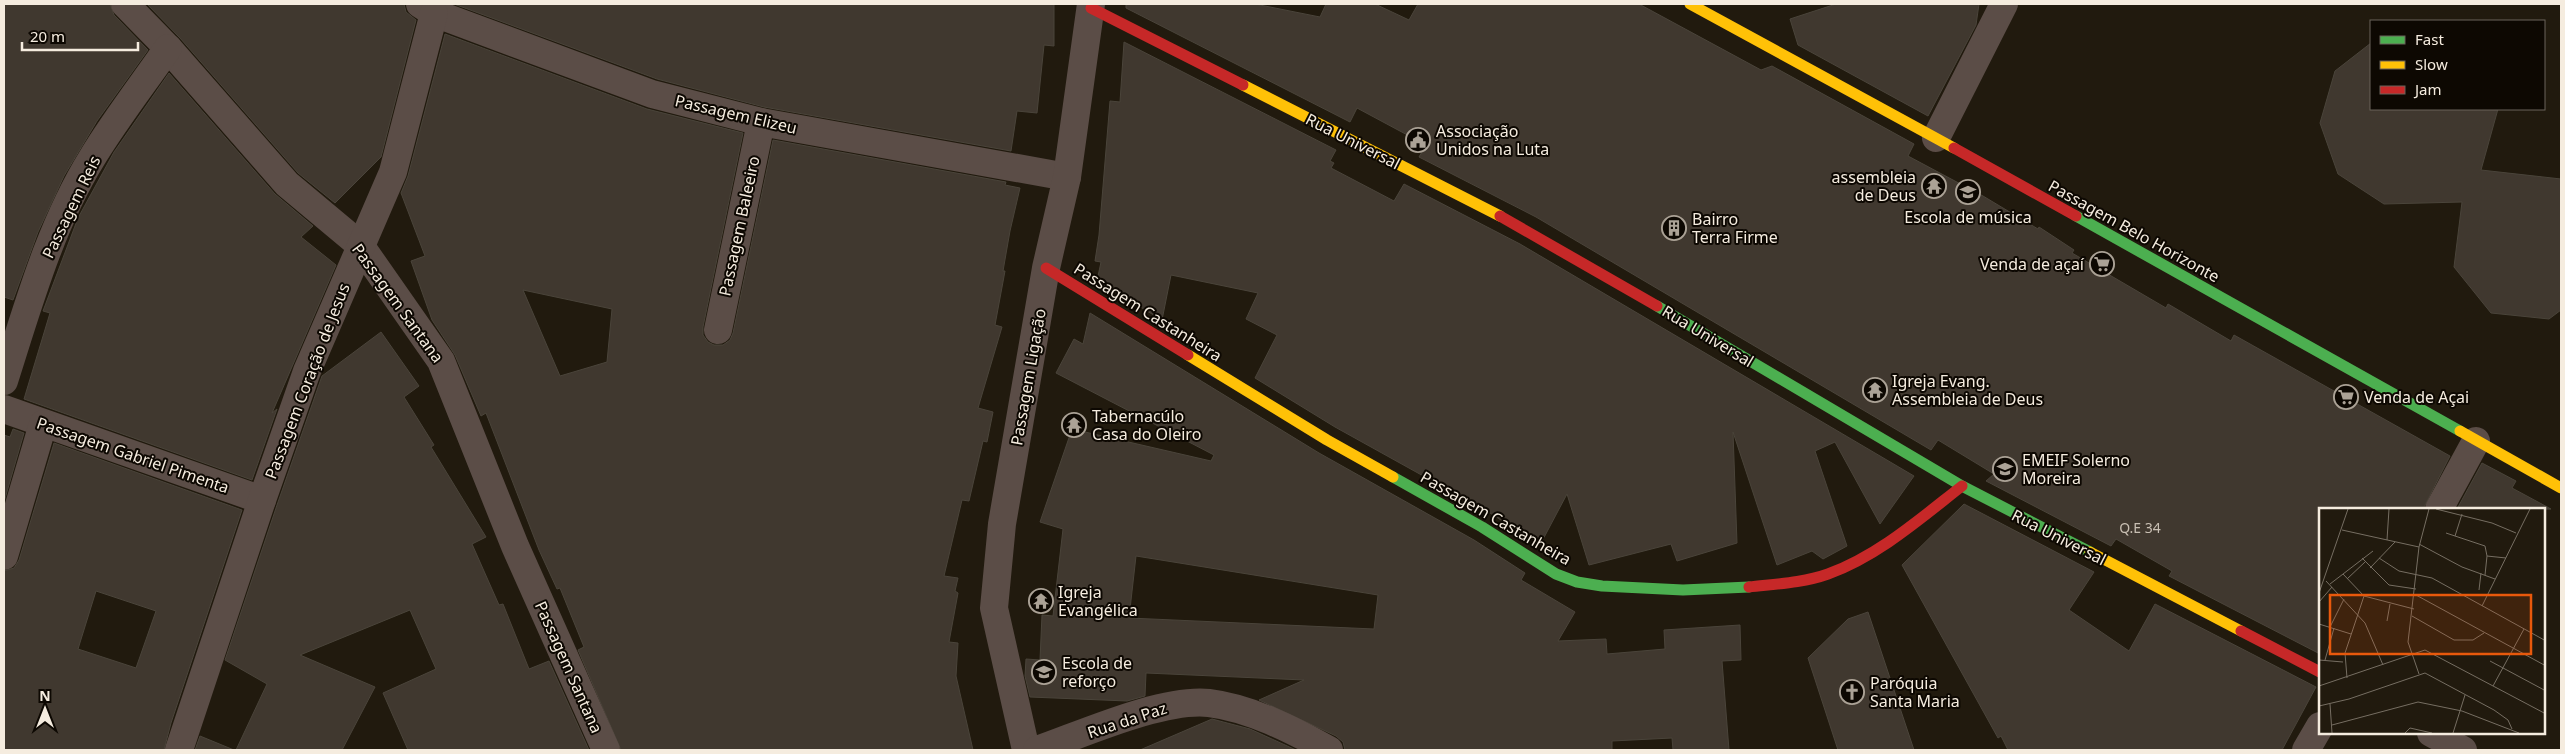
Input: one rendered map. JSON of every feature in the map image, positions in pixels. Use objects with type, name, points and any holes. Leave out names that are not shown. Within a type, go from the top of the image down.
[{"type":"street","name":"Passagem Santana","points":[[125,4],[168,48],[287,184],[360,245],[441,361],[515,546],[606,750]]},
{"type":"street","name":"Passagem Belo Horizonte","points":[[1690,4],[1936,138],[2561,488]]},
{"type":"street","points":[[1936,138],[2004,4]]},
{"type":"street","name":"Passagem Ligação","points":[[1026,750],[994,608],[1002,524],[1046,268],[1066,177],[1091,6]]},
{"type":"street","name":"Rua Universal","points":[[1091,6],[1528,230],[1962,486],[2319,671]]},
{"type":"street","name":"Passagem Elizeu","points":[[427,8],[652,94],[761,122],[1066,177]]},
{"type":"street","name":"Passagem Coração de Jesus","points":[[179,750],[307,371],[393,172],[427,8]]},
{"type":"street","name":"Passagem Reis","points":[[4,381],[32,292],[56,230],[92,159],[168,48]]},
{"type":"street","name":"Passagem Baleeiro","points":[[718,330],[761,122]]},
{"type":"street","name":"Passagem Castanheira","points":[[1046,268],[1327,440],[1482,527],[1556,574],[1577,582],[1602,586],[1684,590],[1738,588],[1794,582],[1828,574],[1862,558],[1918,520],[1962,486]]},
{"type":"street","name":"Passagem Gabriel Pimenta","points":[[4,410],[262,500]]},
{"type":"street","points":[[4,556],[43,424]]},
{"type":"street","points":[[2440,508],[2476,441]]},
{"type":"street","name":"Rua da Paz","points":[[1037,750],[1161,707],[1209,703],[1253,714],[1329,750]]},
{"type":"street","points":[[2306,750],[2319,728]]},
{"type":"street","points":[[2433,734],[2462,750]]},
{"type":"building","points":[[4,4],[110,4],[114,15],[148,50],[97,121],[64,176],[38,232],[13,300],[4,297]]},
{"type":"building","points":[[147,4],[404,4],[406,12],[416,20],[381,157],[335,203],[298,173],[180,38]]},
{"type":"building","points":[[454,4],[1054,4],[1054,46],[1044,45],[1037,113],[1017,111],[1011,151],[764,107],[657,79]]},
{"type":"building","points":[[1126,4],[1255,4],[1320,17],[1326,4],[1375,4],[1409,20],[1418,4],[1639,4],[1761,70],[1772,66],[1914,144],[1908,156],[1983,196],[2038,229],[2039,227],[2074,250],[2072,253],[2166,308],[2168,304],[2231,341],[2234,335],[2450,456],[2424,508],[2319,508],[2319,653],[2169,576],[2172,571],[2116,539],[2111,546],[1986,481],[1994,474],[1938,440],[1931,450],[1536,217],[1419,157],[1426,145],[1357,108],[1350,122],[1126,8]]},
{"type":"building","points":[[1836,4],[1979,4],[1976,25],[1928,116],[1798,45],[1790,19]]},
{"type":"building","points":[[445,34],[647,109],[743,133],[703,327],[703,335],[708,342],[714,345],[723,345],[730,340],[733,333],[773,140],[1006,182],[1005,185],[1020,188],[1010,231],[995,325],[1002,327],[978,408],[993,412],[987,442],[983,441],[969,501],[962,500],[944,576],[958,578],[955,591],[958,593],[949,642],[958,643],[956,676],[973,750],[621,750],[578,650],[584,647],[560,588],[557,589],[539,550],[486,413],[481,416],[455,355],[432,320],[411,261],[425,256],[401,193],[408,176]],"holes":[[[523,290],[612,309],[607,362],[560,376]]]},
{"type":"building","points":[[1124,42],[1336,150],[1330,161],[1334,163],[1331,168],[1394,201],[1404,184],[1520,244],[1914,476],[1880,524],[1835,442],[1815,451],[1847,546],[1823,559],[1812,551],[1777,565],[1733,432],[1737,543],[1677,561],[1671,544],[1589,565],[1567,494],[1540,545],[1490,513],[1335,427],[1255,378],[1277,335],[1246,319],[1258,293],[1171,275],[1162,320],[1097,281],[1101,262],[1095,261],[1099,235],[1110,101],[1120,102]]},
{"type":"building","points":[[2370,44],[2370,110],[2498,110],[2481,170],[2561,179],[2561,310],[2549,319],[2491,313],[2454,267],[2462,202],[2384,204],[2338,174],[2320,123],[2335,71]]},
{"type":"building","points":[[169,73],[275,194],[313,226],[301,237],[336,265],[272,413],[277,409],[252,480],[24,399],[50,313],[43,311],[78,218],[114,152]]},
{"type":"building","points":[[1090,313],[1319,453],[1474,540],[1525,573],[1521,580],[1575,612],[1558,641],[1606,639],[1607,654],[1665,649],[1664,630],[1740,625],[1741,660],[1722,661],[1729,750],[1673,750],[1672,738],[1612,741],[1612,750],[1345,750],[1343,742],[1336,736],[1259,700],[1304,680],[1146,673],[1145,696],[1127,701],[1030,697],[1025,676],[1026,659],[1040,660],[1042,615],[1053,616],[1063,529],[1040,522],[1072,429],[1211,461],[1214,455],[1056,373],[1074,339],[1083,344]],"holes":[[[1136,556],[1378,595],[1374,629],[1129,618]]]},
{"type":"building","points":[[381,332],[419,386],[404,397],[434,445],[431,447],[486,537],[472,544],[499,605],[503,604],[529,669],[549,661],[589,750],[408,750],[383,693],[436,669],[410,610],[300,655],[375,687],[342,750],[236,750],[267,684],[225,660],[277,505],[322,376]]},
{"type":"building","points":[[13,429],[24,433],[4,502],[4,435],[10,437]]},
{"type":"building","points":[[54,443],[242,510],[171,723],[164,750],[4,750],[4,571],[14,568],[19,560]],"holes":[[[96,591],[156,611],[136,668],[78,649]]]},
{"type":"building","points":[[2482,463],[2516,481],[2512,488],[2551,509],[2545,508],[2458,508]]},
{"type":"building","points":[[1964,504],[2094,572],[2069,610],[2129,651],[2155,604],[2316,687],[2282,750],[2008,750],[2001,736],[1998,738],[1902,565]]},
{"type":"building","points":[[1868,612],[1914,750],[1838,750],[1808,658],[1848,619]]},
{"type":"building","points":[[1212,719],[1250,729],[1296,750],[1140,750]]},
{"type":"building","points":[[200,736],[234,750],[195,750]]},
{"type":"traffic: fast","points":[[2076,216],[2460,431]]},
{"type":"traffic: fast","points":[[1657,306],[1962,486],[2090,552]]},
{"type":"traffic: fast","points":[[1393,477],[1482,527],[1556,574],[1577,582],[1602,586],[1683,590],[1749,587]]},
{"type":"traffic: slow","points":[[1690,4],[1954,148]]},
{"type":"traffic: slow","points":[[1243,85],[1500,216]]},
{"type":"traffic: slow","points":[[1188,355],[1327,440],[1393,477]]},
{"type":"traffic: slow","points":[[2460,431],[2561,488]]},
{"type":"traffic: slow","points":[[2090,552],[2241,631]]},
{"type":"traffic: jam","points":[[1091,8],[1243,85]]},
{"type":"traffic: jam","points":[[1954,148],[2076,216]]},
{"type":"traffic: jam","points":[[1500,216],[1657,306]]},
{"type":"traffic: jam","points":[[1046,268],[1188,355]]},
{"type":"traffic: jam","points":[[1749,587],[1809,579],[1828,574],[1846,566],[1882,547],[1962,486]]},
{"type":"traffic: jam","points":[[2241,631],[2319,671]]},
{"type":"place","name":"Associação Unidos na Luta","points":[[1418,140]]},
{"type":"place","name":"assembleia de Deus","points":[[1934,186]]},
{"type":"place","name":"Escola de música","points":[[1968,192]]},
{"type":"place","name":"Bairro Terra Firme","points":[[1674,228]]},
{"type":"place","name":"Venda de açaí","points":[[2102,264]]},
{"type":"place","name":"Igreja Evang. Assembleia de Deus","points":[[1875,390]]},
{"type":"place","name":"Venda de Açai","points":[[2346,397]]},
{"type":"place","name":"Tabernacúlo Casa do Oleiro","points":[[1074,425]]},
{"type":"place","name":"EMEIF Solerno Moreira","points":[[2005,469]]},
{"type":"place","name":"Igreja Evangélica","points":[[1041,601]]},
{"type":"place","name":"Escola de reforço","points":[[1044,672]]},
{"type":"place","name":"Paróquia Santa Maria","points":[[1852,692]]}]
